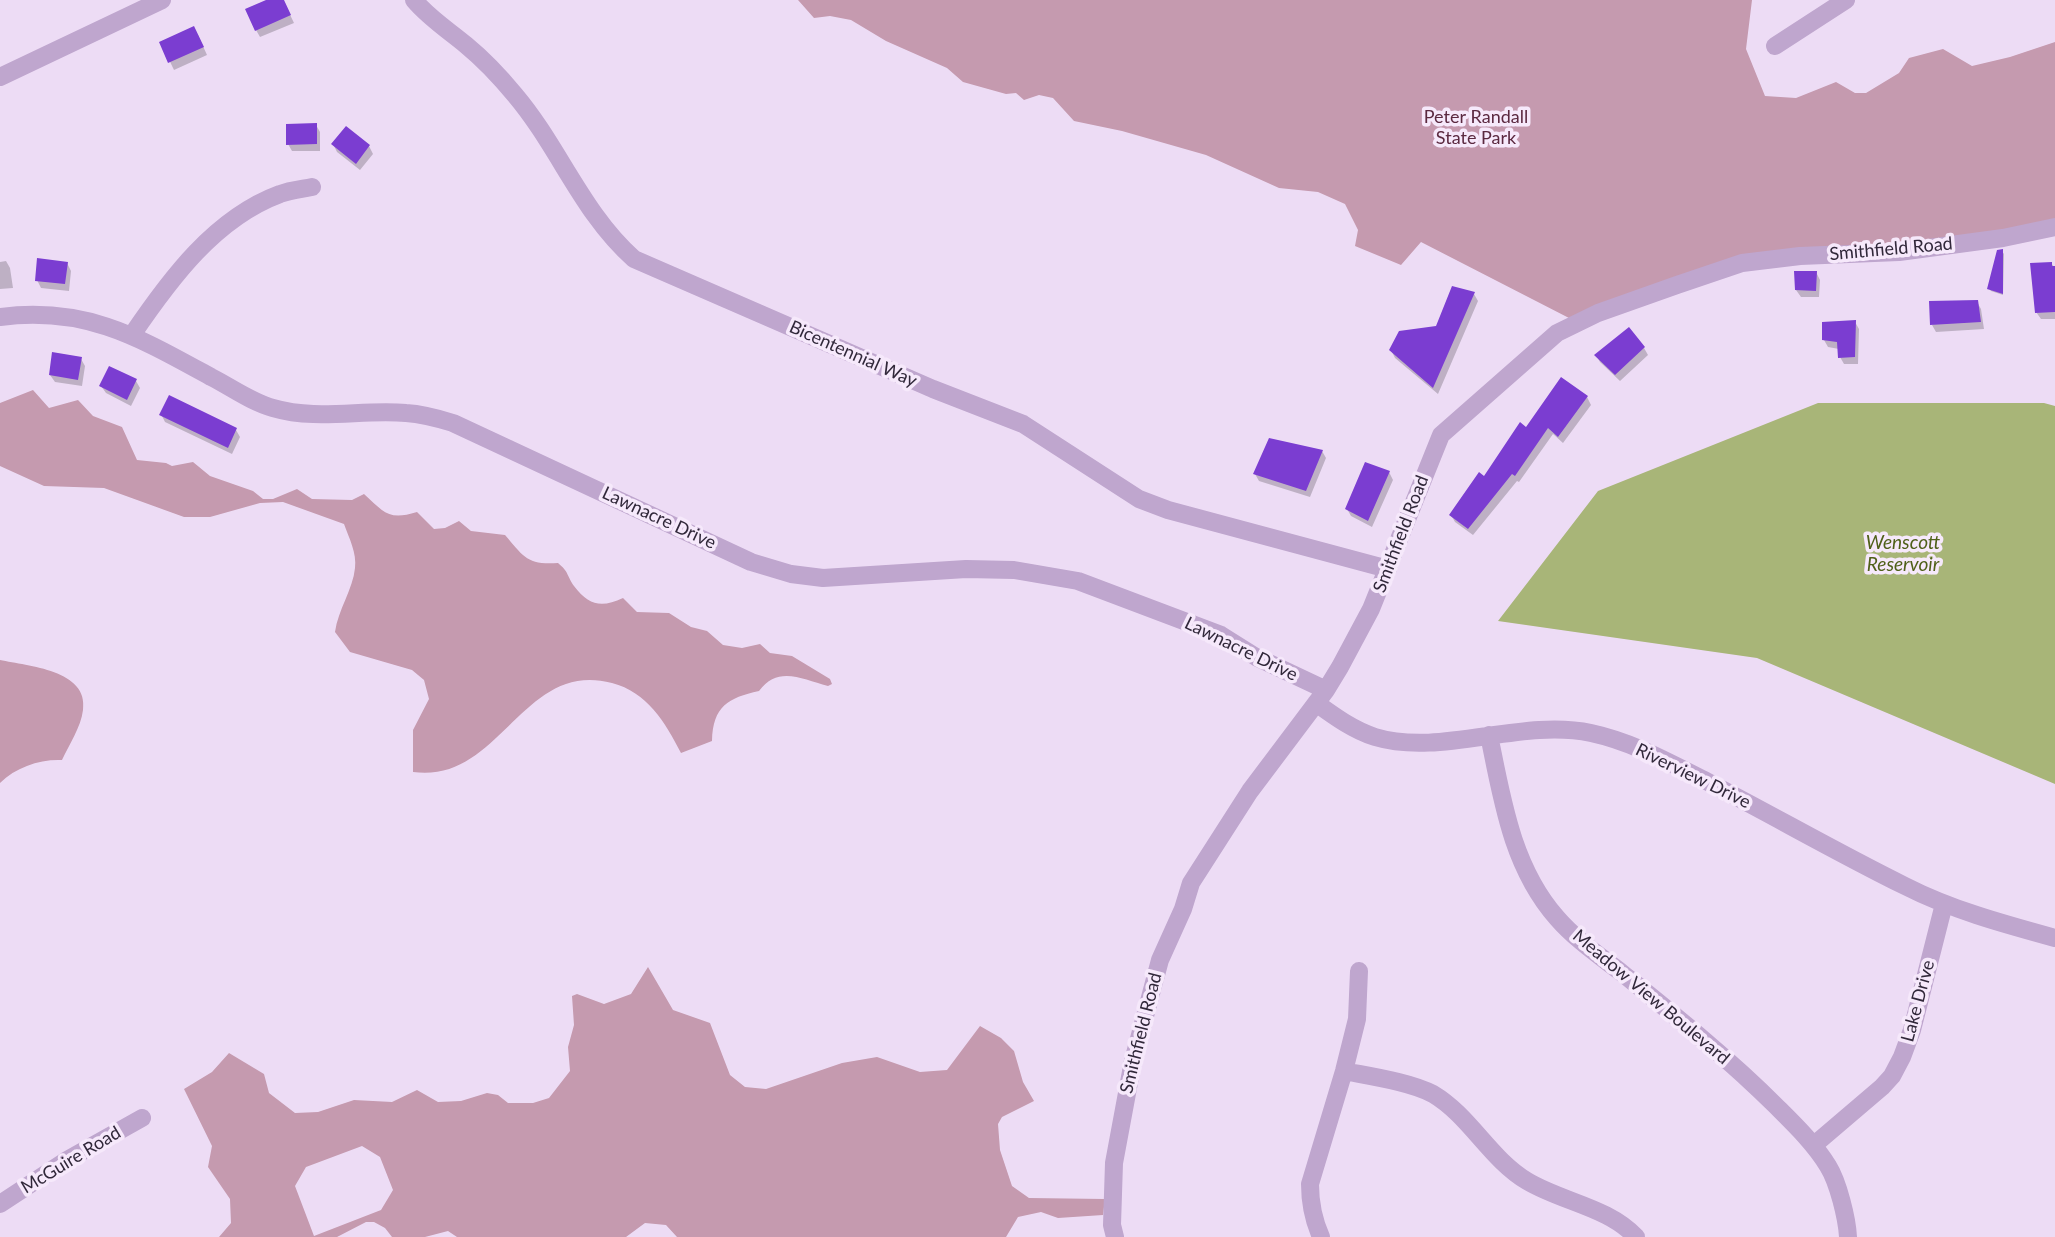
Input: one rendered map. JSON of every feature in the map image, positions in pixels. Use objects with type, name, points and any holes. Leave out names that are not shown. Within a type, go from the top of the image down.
[{"type":"street","points":[[2,70],[162,0]]},
{"type":"street","name":"Bicentennial Way","points":[[414,0],[426,15],[469,47],[515,94],[541,130],[584,201],[615,243],[634,259],[933,389],[1023,424],[1139,499],[1168,510],[1388,569]]},
{"type":"street","points":[[1775,46],[1846,0]]},
{"type":"street","points":[[132,335],[187,261],[233,221],[260,203],[282,193],[312,187]]},
{"type":"street","name":"Smithfield Road","points":[[1115,1237],[1112,1225],[1114,1163],[1133,1061],[1160,960],[1183,909],[1191,883],[1250,791],[1321,696],[1371,609],[1441,435],[1557,333],[1598,313],[1742,263],[1800,256],[1899,251],[2003,238],[2055,227]]},
{"type":"street","name":"Lawnacre Drive","points":[[0,317],[20,314],[64,315],[102,324],[132,335],[271,408],[348,415],[403,412],[453,423],[751,562],[791,574],[823,578],[932,570],[1014,570],[1078,581],[1220,635],[1321,696]]},
{"type":"street","name":"Riverview Drive","points":[[1321,696],[1344,722],[1373,737],[1397,742],[1425,742],[1557,729],[1590,733],[1623,742],[1682,769],[1944,904],[2055,938]]},
{"type":"street","name":"Meadow View Boulevard","points":[[1489,735],[1503,807],[1515,847],[1532,883],[1557,918],[1584,944],[1749,1079],[1814,1145],[1830,1169],[1842,1203],[1848,1237]]},
{"type":"street","name":"Lake Drive","points":[[1814,1145],[1892,1076],[1912,1030],[1944,904]]},
{"type":"street","points":[[1321,1237],[1310,1203],[1310,1184],[1357,1019],[1359,971]]},
{"type":"street","points":[[1344,1071],[1431,1093],[1450,1107],[1507,1169],[1551,1195],[1614,1218],[1636,1237]]},
{"type":"street","name":"McGuire Road","points":[[0,1204],[67,1160],[142,1118]]},
{"type":"green space","name":"Peter Randall State Park","points":[[798,0],[1752,0],[1746,49],[1765,96],[1796,98],[1836,82],[1855,93],[1866,93],[1899,73],[1909,58],[1943,49],[1972,66],[2055,42],[2055,228],[1747,262],[1569,318],[1421,242],[1401,265],[1355,246],[1358,230],[1345,204],[1318,192],[1279,188],[1206,155],[1122,131],[1074,121],[1053,98],[1039,95],[1024,100],[1016,93],[1006,94],[963,82],[947,68],[886,41],[851,20],[830,16],[814,18]]},
{"type":"green space","points":[[33,390],[49,408],[78,400],[93,416],[122,427],[137,460],[172,466],[193,462],[210,476],[253,491],[263,499],[273,499],[297,489],[312,499],[352,500],[364,494],[387,513],[399,516],[417,512],[434,529],[445,528],[459,521],[471,531],[505,535],[527,558],[539,563],[558,563],[580,593],[591,601],[602,604],[623,598],[637,612],[669,613],[691,627],[707,631],[723,645],[742,648],[760,644],[770,653],[792,656],[830,679],[832,684],[828,686],[791,676],[774,678],[759,691],[739,697],[724,706],[715,719],[712,741],[681,753],[654,710],[635,693],[612,683],[581,680],[555,688],[469,760],[443,771],[413,772],[413,730],[429,699],[424,680],[412,670],[350,652],[335,632],[355,568],[354,551],[344,524],[283,502],[260,503],[210,517],[184,517],[104,488],[44,486],[0,466],[0,403]]},
{"type":"green space","points":[[0,660],[40,668],[67,678],[76,686],[82,697],[83,710],[62,760],[29,765],[0,783]]},
{"type":"green space","points":[[648,967],[673,1010],[710,1023],[730,1075],[745,1087],[766,1089],[842,1063],[877,1057],[920,1072],[947,1070],[980,1026],[1001,1038],[1014,1051],[1023,1082],[1034,1101],[1002,1117],[998,1124],[1000,1150],[1012,1186],[1029,1198],[1105,1199],[1103,1215],[1058,1218],[1041,1212],[1018,1217],[1006,1237],[677,1237],[666,1225],[645,1223],[626,1237],[457,1237],[448,1231],[425,1237],[392,1237],[385,1228],[374,1222],[366,1222],[337,1237],[219,1237],[231,1223],[230,1199],[208,1167],[212,1146],[184,1089],[212,1072],[229,1053],[264,1074],[269,1093],[295,1113],[318,1112],[354,1100],[392,1102],[417,1090],[438,1102],[461,1101],[487,1093],[498,1095],[508,1103],[533,1103],[549,1098],[570,1071],[568,1047],[574,1025],[572,996],[577,994],[604,1004],[631,994]],"holes":[[[362,1146],[380,1157],[393,1190],[381,1210],[314,1236],[295,1186],[306,1167]]]},
{"type":"water","name":"Wenscott Reservoir","points":[[1818,403],[2044,403],[2055,406],[2055,784],[1757,658],[1498,621],[1598,491]]},
{"type":"building","points":[[266,0],[284,0],[291,15],[255,31],[245,9]]},
{"type":"building","points":[[194,26],[204,47],[168,63],[159,42]]},
{"type":"building","points":[[317,123],[317,144],[286,145],[286,124]]},
{"type":"building","points":[[346,126],[370,145],[356,164],[331,144]]},
{"type":"building","points":[[2003,249],[2003,294],[1987,289],[1997,250]]},
{"type":"building","points":[[37,258],[68,262],[65,284],[35,281]]},
{"type":"building","points":[[2052,262],[2052,266],[2055,266],[2055,312],[2035,313],[2030,263]]},
{"type":"building","points":[[1794,271],[1817,271],[1816,291],[1795,290]]},
{"type":"building","points":[[1452,286],[1475,292],[1433,388],[1389,350],[1399,331],[1436,326]]},
{"type":"building","points":[[1978,300],[1981,322],[1930,325],[1929,301]]},
{"type":"building","points":[[1856,320],[1855,357],[1838,358],[1837,342],[1822,340],[1822,322]]},
{"type":"building","points":[[1629,327],[1645,347],[1615,375],[1594,355]]},
{"type":"building","points":[[52,352],[82,357],[78,380],[49,375]]},
{"type":"building","points":[[109,366],[137,379],[127,400],[99,386]]},
{"type":"building","points":[[1561,377],[1588,396],[1558,437],[1548,428],[1515,476],[1512,474],[1468,529],[1449,515],[1479,472],[1484,476],[1520,422],[1526,427]]},
{"type":"building","points":[[169,395],[237,428],[228,448],[159,415]]},
{"type":"building","points":[[1269,438],[1323,450],[1306,491],[1253,474]]},
{"type":"building","points":[[1365,462],[1390,471],[1368,521],[1345,509]]}]
